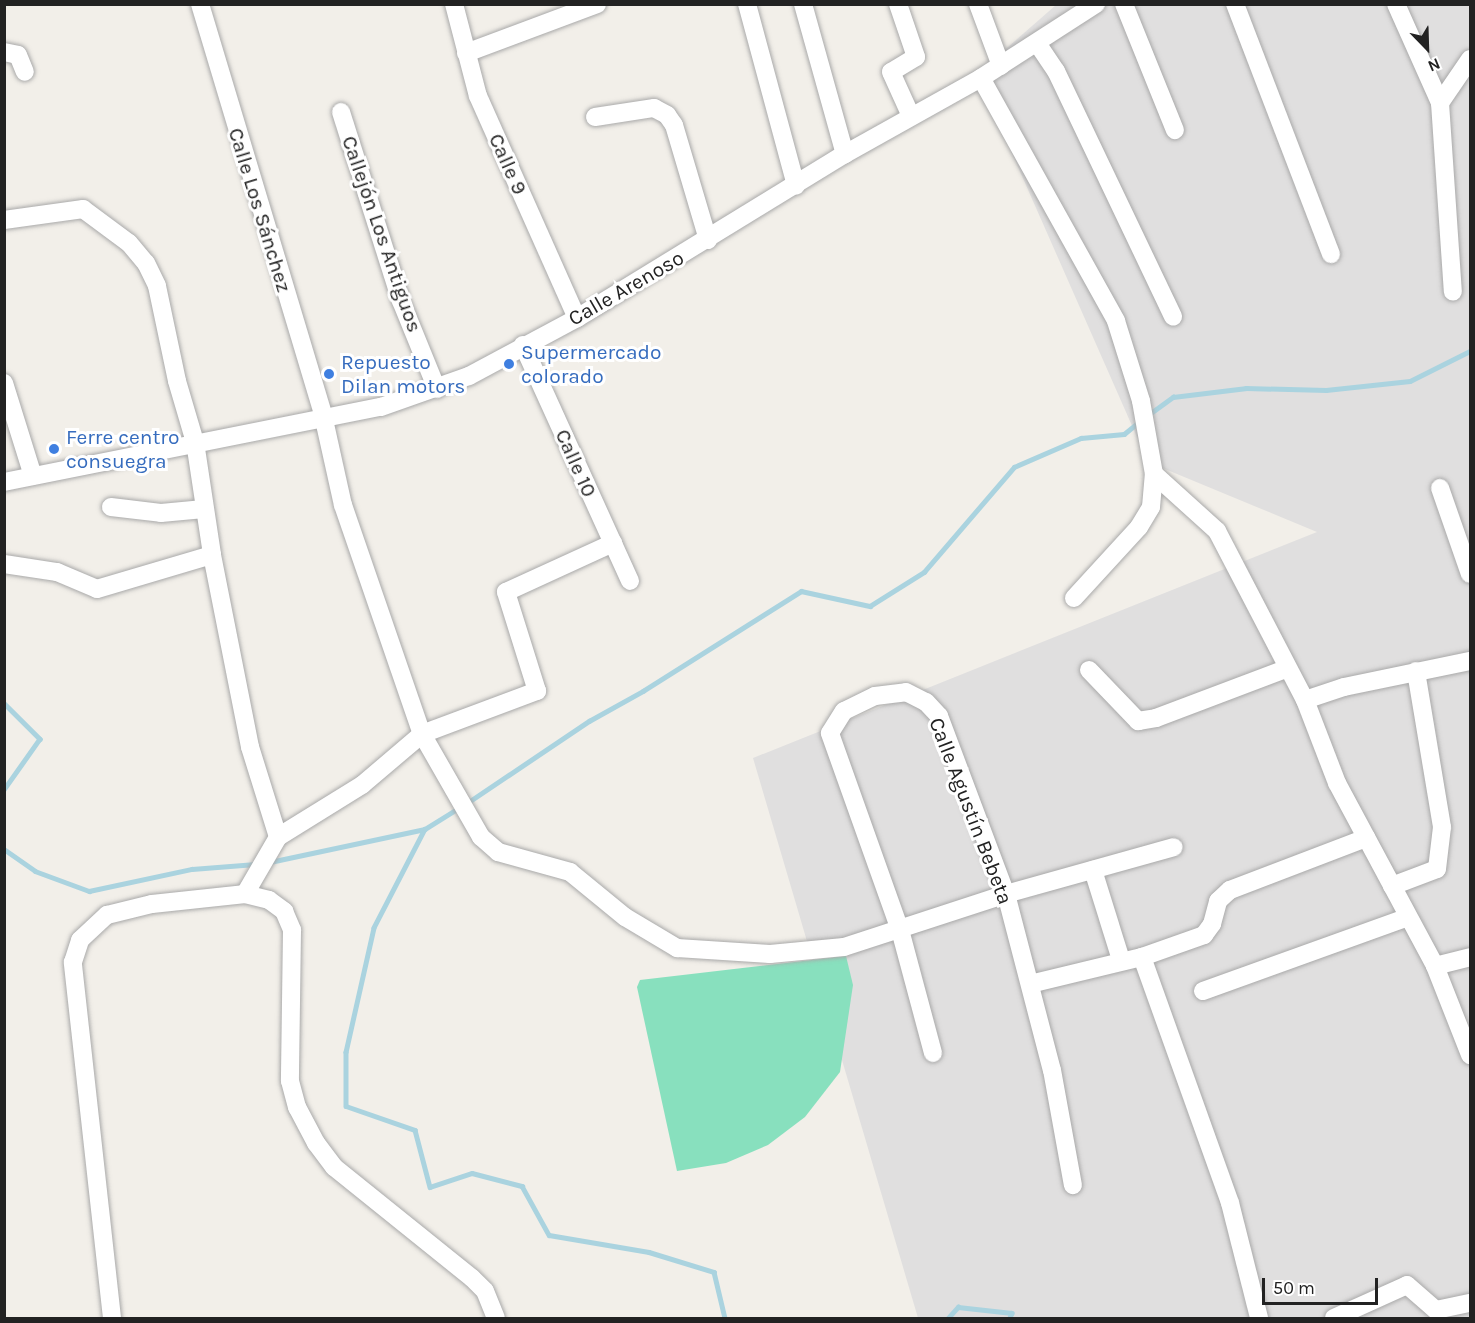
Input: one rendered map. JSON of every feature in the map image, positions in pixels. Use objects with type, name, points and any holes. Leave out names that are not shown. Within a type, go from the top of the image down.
[{"type":"street","name":"Calle Los Sánchez","points":[[200,4],[236,136],[323,415],[343,505],[422,734],[443,775],[481,837],[498,852],[570,872],[625,917],[677,948],[770,954],[844,947],[900,930]]},
{"type":"street","name":"Calle 9","points":[[454,4],[478,96],[577,318]]},
{"type":"street","points":[[466,53],[597,4]]},
{"type":"street","points":[[747,4],[796,186]]},
{"type":"street","points":[[803,4],[845,154]]},
{"type":"street","points":[[898,4],[916,57],[891,72],[912,116]]},
{"type":"street","points":[[978,4],[1001,66]]},
{"type":"street","name":"Calle Arenoso","points":[[4,482],[323,415],[381,406],[437,389],[577,318],[708,240],[845,154],[1001,66],[1096,4]]},
{"type":"street","points":[[1124,4],[1175,130]]},
{"type":"street","points":[[1235,4],[1331,254]]},
{"type":"street","points":[[1396,4],[1440,103],[1453,292]]},
{"type":"street","points":[[1037,43],[1056,71],[1173,316]]},
{"type":"street","points":[[4,52],[18,55],[25,72]]},
{"type":"street","points":[[1440,103],[1470,59]]},
{"type":"street","points":[[981,78],[1116,321],[1141,401],[1151,445],[1154,474],[1151,507],[1139,527],[1074,598]]},
{"type":"street","points":[[595,117],[654,108],[667,115],[674,125],[708,240]]},
{"type":"street","name":"Callejón Los Antiguos","points":[[341,112],[401,301],[437,389]]},
{"type":"street","points":[[4,220],[83,209],[129,243],[146,263],[157,286],[177,381],[195,442],[212,555],[250,747],[275,841]]},
{"type":"street","name":"Calle 10","points":[[523,345],[630,581]]},
{"type":"street","points":[[4,383],[33,476]]},
{"type":"street","points":[[1154,474],[1217,531],[1305,700],[1337,783],[1435,966],[1470,1054]]},
{"type":"street","points":[[1440,488],[1470,574]]},
{"type":"street","points":[[111,507],[162,513],[204,509]]},
{"type":"street","points":[[245,894],[275,841],[362,785],[422,734],[537,691],[506,592],[613,543]]},
{"type":"street","points":[[4,564],[57,572],[97,588],[212,555]]},
{"type":"street","points":[[1305,700],[1416,671],[1470,661]]},
{"type":"street","points":[[1089,670],[1138,721],[1156,718],[1288,668]]},
{"type":"street","points":[[1392,886],[1437,868],[1442,827],[1416,671]]},
{"type":"street","name":"Calle Agustín Bebeta","points":[[933,1053],[900,930],[830,733],[844,711],[875,696],[906,692],[926,702],[939,716],[1006,894],[1052,1070],[1073,1185]]},
{"type":"street","points":[[1029,984],[1121,960],[1142,957],[1204,935],[1212,924],[1218,901],[1230,890],[1366,838]]},
{"type":"street","points":[[900,930],[1006,894],[1174,847]]},
{"type":"street","points":[[1093,870],[1121,960]]},
{"type":"street","points":[[112,1318],[73,962],[80,940],[107,915],[152,904],[245,894],[269,900],[284,911],[292,930],[290,1081],[297,1107],[316,1143],[334,1167],[472,1278],[485,1291],[496,1318]]},
{"type":"street","points":[[1203,991],[1408,917]]},
{"type":"street","points":[[1142,957],[1230,1203],[1259,1318]]},
{"type":"street","points":[[1435,966],[1470,957]]},
{"type":"street","points":[[1334,1318],[1407,1285],[1436,1310],[1470,1303]]},
{"type":"shaded area","points":[[1056,5],[1470,5],[1470,1318],[918,1318],[753,758],[1317,532],[1148,462],[977,74]]},
{"type":"green space","points":[[846,956],[853,985],[840,1072],[805,1117],[768,1145],[726,1163],[677,1171],[637,987],[640,980]]},
{"type":"waterway","points":[[1148,415],[1173,397],[1246,388],[1326,390],[1410,381],[1470,351]]},
{"type":"waterway","points":[[467,803],[589,721],[643,691],[801,591],[870,606],[924,572],[1014,467],[1081,438],[1124,434],[1139,422]]},
{"type":"waterway","points":[[4,703],[40,739],[4,790]]},
{"type":"waterway","points":[[270,862],[425,829],[459,808]]},
{"type":"waterway","points":[[425,829],[374,928],[346,1052],[346,1106],[415,1130],[430,1187],[472,1173],[522,1186],[549,1235],[649,1252],[714,1272],[725,1318]]},
{"type":"waterway","points":[[4,849],[35,871],[89,891],[192,869],[256,864]]},
{"type":"waterway","points":[[948,1318],[958,1307],[1012,1313],[1010,1318]]},
{"type":"place","name":"Supermercado colorado","points":[[509,364]]},
{"type":"place","name":"Repuesto Dilan motors","points":[[329,374]]},
{"type":"place","name":"Ferre centro consuegra","points":[[54,449]]}]
